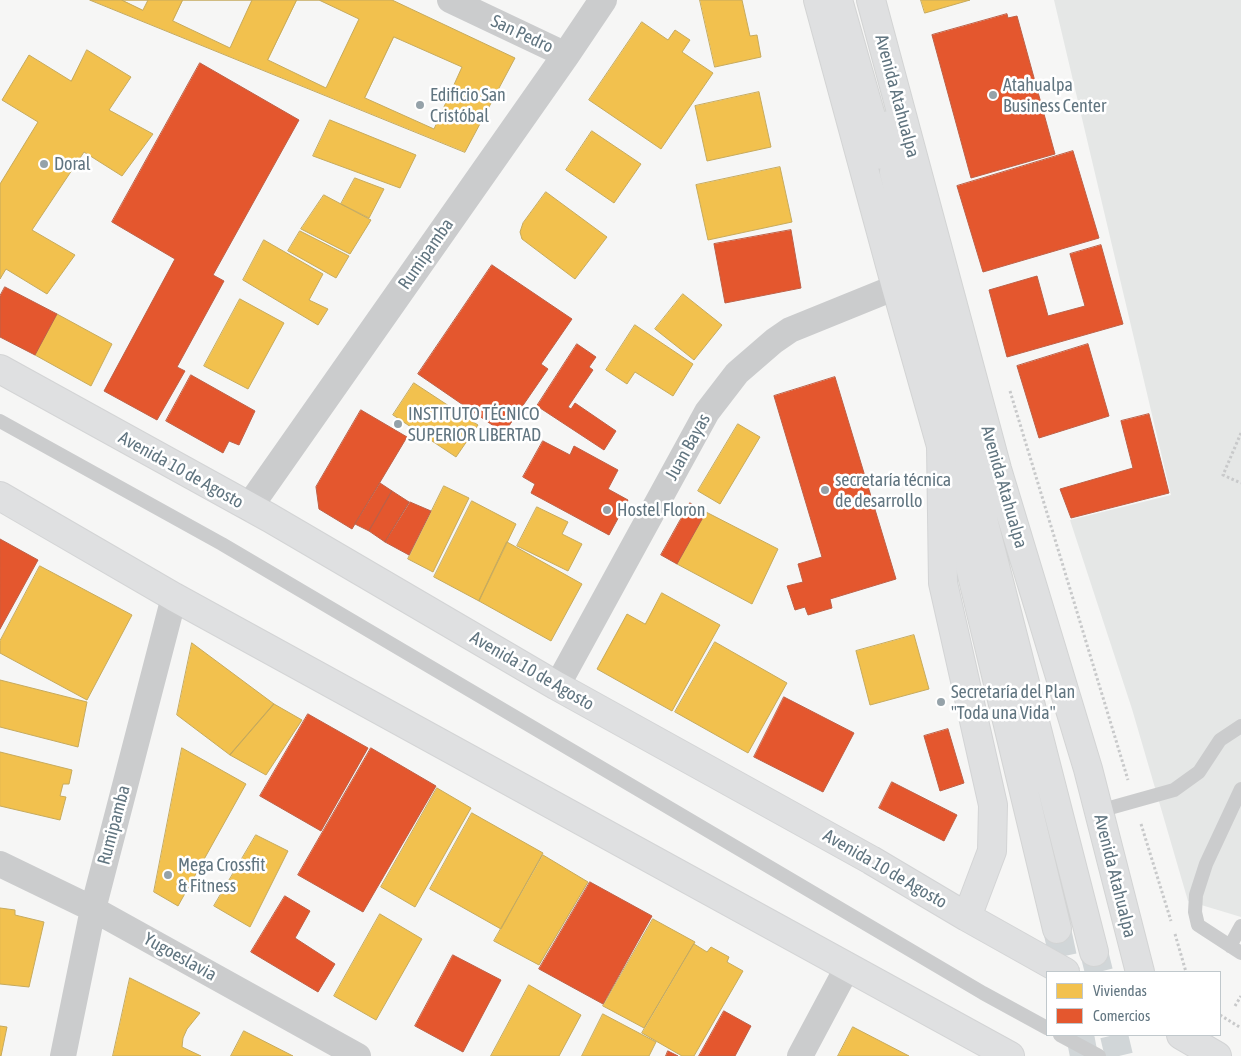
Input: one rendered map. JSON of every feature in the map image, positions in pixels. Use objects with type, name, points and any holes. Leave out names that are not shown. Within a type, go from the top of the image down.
[{"type":"main road","points":[[818,0],[941,446],[1056,930]]},
{"type":"main road","points":[[838,0],[882,156],[894,172]]},
{"type":"main road","points":[[858,0],[896,152],[894,172]]},
{"type":"main road","name":"Avenida Atahualpa","points":[[871,0],[997,468],[1088,769],[1140,971]]},
{"type":"main road","name":"Avenida Atahualpa","points":[[894,172],[1094,952]]},
{"type":"main road","name":"Avenida 10 de Agosto","points":[[0,369],[249,507],[557,686],[871,860],[1062,971]]},
{"type":"main road","points":[[941,446],[943,583],[993,805],[992,851],[967,917]]},
{"type":"main road","points":[[0,496],[174,597],[1010,1056]]},
{"type":"main road","points":[[1183,1036],[1218,1056]]},
{"type":"street","name":"San Pedro","points":[[450,0],[566,55]]},
{"type":"street","name":"Rumipamba","points":[[249,507],[603,0]]},
{"type":"street","name":"Juan Bayas","points":[[557,686],[707,412],[737,374],[757,354],[790,330],[896,287]]},
{"type":"street","name":"Rumipamba","points":[[63,1056],[93,909],[174,597]]},
{"type":"street","name":"Yugoeslavia","points":[[0,864],[93,909],[357,1056]]},
{"type":"street","points":[[800,1056],[847,968]]},
{"type":"lane","points":[[0,421],[222,544],[984,993],[1046,1027]]},
{"type":"lane","points":[[1099,811],[1174,790],[1199,772],[1220,740],[1241,726]]},
{"type":"lane","points":[[1241,789],[1206,864],[1196,895],[1195,912],[1198,925],[1235,949],[1241,926]]},
{"type":"lane","points":[[1062,1036],[1099,1056]]},
{"type":"path","points":[[1010,390],[1186,971]]},
{"type":"path","points":[[1241,433],[1223,475],[1241,483]]},
{"type":"path","points":[[1235,1006],[1241,996]]},
{"type":"path","points":[[1221,1016],[1241,1028]]},
{"type":"shaded area","points":[[1054,0],[1241,0],[1241,917],[1188,901],[1132,709],[1070,520],[1171,495]]},
{"type":"building: Viviendas","name":"Edificio San Cristóbal","points":[[90,0],[392,0],[515,58],[465,152]]},
{"type":"building: Viviendas","points":[[122,0],[148,0],[143,10]]},
{"type":"building: Viviendas","points":[[183,0],[252,0],[230,48],[173,21]]},
{"type":"building: Viviendas","points":[[297,0],[319,0],[359,19],[326,88],[268,60]]},
{"type":"building: Viviendas","points":[[700,0],[742,0],[750,36],[757,35],[761,57],[715,67]]},
{"type":"building: Viviendas","points":[[921,0],[970,0],[925,13]]},
{"type":"building: Viviendas","points":[[642,22],[668,40],[675,30],[690,40],[682,52],[713,73],[661,149],[589,100]]},
{"type":"building: Viviendas","points":[[394,37],[462,67],[434,129],[365,98]]},
{"type":"building: Viviendas","name":"Doral","points":[[87,50],[131,77],[109,110],[153,134],[122,176],[84,152],[32,230],[75,255],[47,294],[6,269],[0,279],[0,184],[38,122],[2,100],[29,55],[71,81]]},
{"type":"building: Viviendas","points":[[759,92],[771,147],[707,161],[695,106]]},
{"type":"building: Viviendas","points":[[330,120],[416,155],[400,188],[313,156]]},
{"type":"building: Viviendas","points":[[592,131],[641,164],[614,203],[566,170]]},
{"type":"building: Viviendas","points":[[780,167],[792,222],[708,240],[696,185]]},
{"type":"building: Viviendas","points":[[355,178],[384,189],[369,218],[341,204]]},
{"type":"building: Viviendas","points":[[546,192],[607,237],[575,279],[522,239],[520,232],[523,223]]},
{"type":"building: Viviendas","points":[[324,195],[371,220],[350,254],[301,229]]},
{"type":"building: Viviendas","points":[[300,231],[349,256],[336,278],[288,251]]},
{"type":"building: Viviendas","points":[[264,240],[323,274],[309,300],[328,309],[318,325],[243,280]]},
{"type":"building: Viviendas","points":[[683,294],[722,325],[694,360],[655,329]]},
{"type":"building: Viviendas","points":[[240,299],[284,323],[248,389],[204,366]]},
{"type":"building: Viviendas","points":[[57,314],[112,344],[91,386],[35,355]]},
{"type":"building: Viviendas","points":[[635,325],[693,364],[673,396],[635,372],[627,384],[606,370]]},
{"type":"building: Viviendas","points":[[414,383],[478,425],[456,457],[393,415]]},
{"type":"building: Viviendas","points":[[738,424],[760,437],[720,504],[698,491]]},
{"type":"building: Viviendas","points":[[444,486],[469,498],[433,572],[408,559]]},
{"type":"building: Viviendas","name":"Hostel Floron","points":[[604,489],[626,500],[609,532],[587,520]]},
{"type":"building: Viviendas","points":[[472,501],[516,524],[479,601],[434,577]]},
{"type":"building: Viviendas","points":[[537,507],[568,522],[562,534],[582,544],[568,571],[517,546]]},
{"type":"building: Viviendas","points":[[706,512],[778,549],[752,604],[677,564]]},
{"type":"building: Viviendas","points":[[507,542],[582,584],[551,641],[479,601]]},
{"type":"building: Viviendas","points":[[40,566],[132,615],[87,700],[0,653],[0,641]]},
{"type":"building: Viviendas","points":[[662,593],[720,625],[672,711],[597,669],[627,614],[645,624]]},
{"type":"building: Viviendas","points":[[914,635],[929,689],[870,705],[856,651]]},
{"type":"building: Viviendas","points":[[715,642],[787,683],[748,753],[675,712]]},
{"type":"building: Viviendas","points":[[192,643],[274,704],[230,755],[177,715]]},
{"type":"building: Viviendas","points":[[0,680],[87,702],[78,747],[0,727]]},
{"type":"building: Viviendas","points":[[274,704],[302,720],[266,775],[230,755]]},
{"type":"building: Viviendas","points":[[182,748],[246,784],[178,906],[154,892]]},
{"type":"building: Viviendas","points":[[0,752],[72,770],[69,784],[63,784],[60,796],[66,797],[60,820],[0,806]]},
{"type":"building: Viviendas","points":[[437,788],[471,808],[415,907],[381,887]]},
{"type":"building: Viviendas","points":[[472,813],[543,853],[501,929],[430,889]]},
{"type":"building: Viviendas","points":[[256,835],[288,851],[250,927],[214,906]]},
{"type":"building: Viviendas","points":[[543,855],[588,882],[539,965],[494,941]]},
{"type":"building: Viviendas","points":[[0,908],[15,910],[15,915],[44,922],[29,987],[0,984]]},
{"type":"building: Viviendas","points":[[380,914],[422,939],[376,1020],[334,996]]},
{"type":"building: Viviendas","points":[[653,919],[695,942],[644,1028],[603,1006]]},
{"type":"building: Viviendas","points":[[694,944],[707,952],[711,947],[729,957],[727,962],[743,971],[694,1056],[682,1056],[642,1033]]},
{"type":"building: Viviendas","points":[[130,978],[200,1013],[187,1029],[182,1047],[201,1056],[113,1056]]},
{"type":"building: Viviendas","points":[[529,985],[581,1015],[559,1056],[491,1056]]},
{"type":"building: Viviendas","points":[[603,1014],[656,1042],[649,1056],[582,1056]]},
{"type":"building: Viviendas","points":[[0,1026],[7,1027],[1,1056],[0,1056]]},
{"type":"building: Viviendas","points":[[853,1027],[909,1056],[838,1056]]},
{"type":"building: Viviendas","points":[[244,1031],[293,1056],[231,1056]]},
{"type":"building: Comercios","name":"Atahualpa Business Center","points":[[1007,14],[1008,18],[1017,16],[1055,154],[971,178],[932,35]]},
{"type":"building: Comercios","points":[[200,63],[299,120],[213,275],[224,281],[177,367],[185,371],[157,420],[104,391],[175,259],[112,222]]},
{"type":"building: Comercios","points":[[1073,151],[1099,238],[983,272],[957,186]]},
{"type":"building: Comercios","points":[[791,230],[801,288],[725,303],[714,244]]},
{"type":"building: Comercios","points":[[1101,245],[1123,324],[1007,357],[989,290],[1037,276],[1048,316],[1085,306],[1070,254]]},
{"type":"building: Comercios","points":[[492,265],[572,319],[541,364],[548,369],[504,433],[418,374]]},
{"type":"building: Comercios","points":[[5,287],[57,314],[35,355],[0,337],[0,296]]},
{"type":"building: Comercios","points":[[577,344],[596,357],[589,367],[593,370],[568,407],[571,409],[575,403],[616,431],[604,450],[537,406]]},
{"type":"building: Comercios","points":[[1088,344],[1109,416],[1039,438],[1017,366]]},
{"type":"building: Comercios","points":[[191,375],[255,411],[239,445],[229,441],[223,453],[166,421]]},
{"type":"building: Comercios","points":[[835,377],[896,579],[830,599],[832,608],[808,615],[805,607],[795,610],[787,586],[803,582],[798,564],[822,557],[774,396]]},
{"type":"building: Comercios","points":[[361,410],[407,437],[352,529],[319,509],[316,487]]},
{"type":"building: Comercios","points":[[1149,414],[1169,493],[1071,518],[1060,489],[1133,468],[1121,421]]},
{"type":"building: Comercios","points":[[543,441],[570,455],[574,446],[618,470],[608,489],[628,500],[609,535],[531,493],[535,484],[523,477]]},
{"type":"building: Comercios","points":[[380,483],[392,491],[369,531],[355,524]]},
{"type":"building: Comercios","points":[[392,491],[409,502],[385,542],[369,531]]},
{"type":"building: Comercios","points":[[410,502],[431,511],[409,555],[385,542]]},
{"type":"building: Comercios","points":[[690,503],[706,512],[677,564],[661,555]]},
{"type":"building: Comercios","points":[[0,539],[38,560],[0,629]]},
{"type":"building: Comercios","points":[[784,697],[854,733],[823,792],[754,757]]},
{"type":"building: Comercios","points":[[308,714],[368,748],[321,831],[260,796]]},
{"type":"building: Comercios","points":[[948,729],[964,783],[940,791],[924,736]]},
{"type":"building: Comercios","points":[[371,748],[436,786],[363,912],[298,875]]},
{"type":"building: Comercios","points":[[892,782],[957,815],[944,841],[879,808]]},
{"type":"building: Comercios","points":[[590,882],[652,916],[603,1004],[539,969]]},
{"type":"building: Comercios","points":[[285,896],[310,911],[295,938],[335,964],[318,992],[251,952]]},
{"type":"building: Comercios","points":[[453,955],[501,980],[463,1052],[415,1026]]},
{"type":"building: Comercios","points":[[724,1011],[751,1026],[735,1056],[699,1056]]},
{"type":"building: Comercios","points":[[668,1051],[678,1056],[666,1056]]},
{"type":"tunnel","points":[[1057,929],[1066,971]]},
{"type":"tunnel","points":[[1094,952],[1099,971]]},
{"type":"tunnel","points":[[1080,1036],[1084,1056]]},
{"type":"tunnel","points":[[1114,1036],[1119,1056]]},
{"type":"place","name":"Atahualpa Business Center","points":[[993,95]]},
{"type":"place","name":"Edificio San Cristóbal","points":[[420,105]]},
{"type":"place","name":"Doral","points":[[44,164]]},
{"type":"place","name":"INSTITUTO TÉCNICO SUPERIOR LIBERTAD","points":[[398,424]]},
{"type":"place","name":"secretaría técnica de desarrollo","points":[[825,490]]},
{"type":"place","name":"Hostel Floron","points":[[607,510]]},
{"type":"place","name":"Secretaría del Plan \"Toda una Vida\"","points":[[941,702]]},
{"type":"place","name":"Mega Crossfit & Fitness","points":[[168,875]]}]
